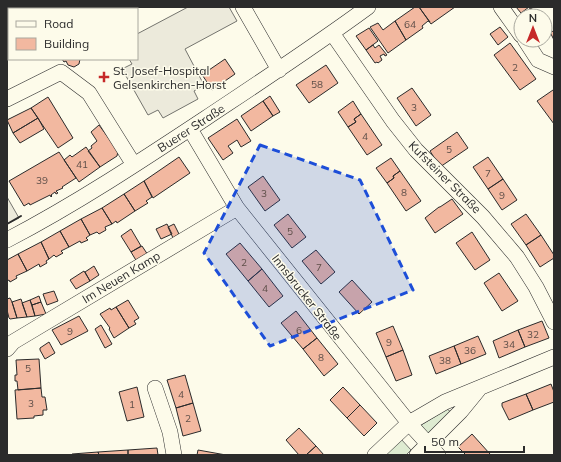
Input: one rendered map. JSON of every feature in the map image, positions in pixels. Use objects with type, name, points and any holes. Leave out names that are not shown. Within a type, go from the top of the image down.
[{"type":"street","points":[[244,7],[279,70]]},
{"type":"street","name":"Buerer Straße","points":[[7,240],[40,223],[190,129],[279,70],[368,7]]},
{"type":"street","points":[[501,7],[513,24]]},
{"type":"street","name":"Kufsteiner Straße","points":[[332,33],[393,121],[416,150],[484,217],[517,257],[536,287],[554,322]]},
{"type":"street","points":[[530,48],[538,60],[554,67]]},
{"type":"street","points":[[7,99],[61,72],[89,93],[134,165]]},
{"type":"street","name":"Innsbrucker Straße","points":[[190,129],[237,208],[409,423],[433,450]]},
{"type":"street","name":"Im Neuen Kamp","points":[[7,349],[13,342],[237,208]]},
{"type":"street","points":[[374,455],[409,423],[445,402],[554,357]]},
{"type":"street","points":[[155,388],[170,432],[174,455]]},
{"type":"street","points":[[417,455],[433,450],[479,388]]},
{"type":"highlighted area","points":[[260,145],[360,180],[413,290],[270,346],[204,253]]},
{"type":"green space","points":[[447,409],[451,412],[428,435],[421,425]]},
{"type":"green space","points":[[401,439],[411,450],[406,455],[383,455]]},
{"type":"shaded area","points":[[188,7],[229,7],[237,21],[185,49],[204,85],[194,91],[198,99],[163,118],[158,110],[148,115],[122,69],[132,64],[130,60],[138,60],[138,33]]},
{"type":"shaded area","points":[[7,197],[19,218],[7,224]]},
{"type":"building","points":[[7,7],[20,8],[8,8],[7,52]]},
{"type":"building","points":[[95,7],[93,8],[20,8]]},
{"type":"building","points":[[415,7],[419,7],[430,22],[428,21],[422,26],[423,28],[406,40],[395,21]]},
{"type":"building","points":[[419,7],[455,7],[431,24]]},
{"type":"building","points":[[516,7],[529,7],[528,8]]},
{"type":"building","points":[[395,21],[406,40],[388,53],[370,27],[378,23],[383,30]]},
{"type":"building","points":[[500,27],[508,37],[498,45],[490,34]]},
{"type":"building","points":[[369,28],[378,41],[366,50],[356,36]]},
{"type":"building","points":[[510,43],[536,79],[520,90],[494,55]]},
{"type":"building","points":[[373,45],[375,48],[379,45],[387,55],[385,56],[384,54],[380,56],[382,60],[378,63],[375,63],[366,50]]},
{"type":"building","points":[[225,59],[235,74],[212,90],[201,73],[208,68],[209,70]]},
{"type":"building","points":[[63,60],[80,60],[79,64],[74,67],[68,65],[66,61],[64,62]]},
{"type":"building","points":[[326,65],[338,83],[309,103],[296,85]]},
{"type":"building","points":[[412,88],[431,115],[416,126],[397,98]]},
{"type":"building","points":[[553,90],[554,91],[554,124],[537,101]]},
{"type":"building","points":[[270,96],[280,112],[273,116],[263,101]]},
{"type":"building","points":[[48,97],[73,138],[58,148],[31,108]]},
{"type":"building","points":[[263,101],[273,116],[251,131],[241,116]]},
{"type":"building","points":[[353,101],[361,114],[354,119],[356,122],[348,127],[338,112]]},
{"type":"building","points":[[31,108],[38,118],[13,133],[7,120]]},
{"type":"building","points":[[361,114],[382,145],[367,155],[348,127],[356,122],[354,119]]},
{"type":"building","points":[[38,118],[44,129],[20,143],[13,133]]},
{"type":"building","points":[[237,119],[251,141],[241,147],[237,140],[228,146],[233,153],[223,160],[208,138]]},
{"type":"building","points":[[99,125],[118,151],[117,156],[100,167],[88,151],[97,141],[91,132]]},
{"type":"building","points":[[457,132],[468,148],[440,167],[430,151]]},
{"type":"building","points":[[86,147],[100,167],[79,182],[64,160],[70,155],[72,157]]},
{"type":"building","points":[[59,152],[76,178],[62,187],[63,188],[56,191],[58,193],[56,194],[55,192],[51,195],[51,197],[50,195],[30,205],[29,203],[24,206],[9,181]]},
{"type":"building","points":[[179,157],[190,173],[153,198],[144,181]]},
{"type":"building","points":[[488,157],[503,179],[488,189],[473,167]]},
{"type":"building","points":[[391,158],[400,171],[387,183],[376,168]]},
{"type":"building","points":[[400,171],[421,201],[406,211],[387,183]]},
{"type":"building","points":[[263,176],[280,200],[265,211],[248,187]]},
{"type":"building","points":[[503,179],[517,200],[502,210],[488,189]]},
{"type":"building","points":[[144,181],[152,197],[146,201],[148,203],[135,211],[124,194]]},
{"type":"building","points":[[124,194],[135,211],[117,223],[116,221],[112,224],[102,208]]},
{"type":"building","points":[[452,199],[463,214],[435,233],[425,218]]},
{"type":"building","points":[[102,208],[112,224],[105,227],[106,230],[99,234],[97,232],[90,235],[81,219]]},
{"type":"building","points":[[288,214],[306,237],[292,248],[274,225]]},
{"type":"building","points":[[526,214],[541,235],[526,245],[511,224]]},
{"type":"building","points":[[81,219],[90,235],[86,238],[88,240],[81,243],[80,241],[69,247],[60,231]]},
{"type":"building","points":[[167,224],[172,234],[161,239],[156,229]]},
{"type":"building","points":[[174,224],[179,234],[173,238],[168,227]]},
{"type":"building","points":[[131,229],[141,246],[131,252],[121,236]]},
{"type":"building","points":[[60,231],[69,247],[61,251],[63,253],[56,257],[54,255],[49,259],[41,242]]},
{"type":"building","points":[[472,232],[490,260],[475,270],[456,243]]},
{"type":"building","points":[[541,235],[554,255],[554,258],[540,267],[526,245]]},
{"type":"building","points":[[41,242],[49,259],[46,261],[47,263],[40,267],[39,264],[27,271],[18,254]]},
{"type":"building","points":[[240,243],[262,269],[248,281],[226,254]]},
{"type":"building","points":[[142,246],[148,255],[137,262],[131,252]]},
{"type":"building","points":[[316,250],[335,272],[321,284],[302,261]]},
{"type":"building","points":[[18,254],[27,271],[16,276],[17,278],[10,282],[9,280],[7,281],[7,260]]},
{"type":"building","points":[[94,266],[99,275],[90,281],[85,272]]},
{"type":"building","points":[[262,269],[283,296],[269,307],[248,281]]},
{"type":"building","points":[[84,271],[90,281],[76,289],[70,280]]},
{"type":"building","points":[[499,273],[518,301],[502,311],[484,283]]},
{"type":"building","points":[[352,280],[372,302],[359,314],[339,292]]},
{"type":"building","points":[[54,291],[58,301],[47,305],[43,294]]},
{"type":"building","points":[[39,296],[41,302],[32,305],[30,300]]},
{"type":"building","points":[[10,298],[17,318],[9,318],[7,299]]},
{"type":"building","points":[[21,299],[27,317],[17,318],[12,302]]},
{"type":"building","points":[[30,300],[35,316],[27,317],[22,303]]},
{"type":"building","points":[[128,300],[139,318],[134,321],[136,324],[129,328],[116,307]]},
{"type":"building","points":[[41,302],[46,314],[35,316],[32,305]]},
{"type":"building","points":[[116,307],[129,328],[114,338],[109,329],[110,328],[100,314],[110,308],[111,310]]},
{"type":"building","points":[[296,311],[317,338],[303,349],[281,323]]},
{"type":"building","points":[[79,316],[88,331],[61,345],[52,330]]},
{"type":"building","points":[[542,321],[549,338],[525,347],[518,330]]},
{"type":"building","points":[[101,325],[112,344],[105,348],[95,329]]},
{"type":"building","points":[[393,326],[403,350],[386,357],[376,333]]},
{"type":"building","points":[[518,330],[525,347],[499,358],[493,341]]},
{"type":"building","points":[[478,336],[486,354],[461,364],[454,346]]},
{"type":"building","points":[[317,338],[338,364],[324,376],[303,349]]},
{"type":"building","points":[[49,342],[55,353],[45,359],[40,348]]},
{"type":"building","points":[[454,346],[461,364],[436,374],[429,356]]},
{"type":"building","points":[[403,350],[412,375],[396,381],[386,357]]},
{"type":"building","points":[[39,359],[41,388],[18,390],[17,381],[15,381],[15,375],[17,375],[16,360]]},
{"type":"building","points":[[185,375],[193,403],[176,408],[167,380]]},
{"type":"building","points":[[551,384],[554,392],[554,402],[533,410],[526,394]]},
{"type":"building","points":[[137,387],[144,417],[127,421],[119,392]]},
{"type":"building","points":[[343,387],[360,405],[347,418],[330,400]]},
{"type":"building","points":[[41,388],[42,397],[45,397],[47,410],[43,410],[43,415],[34,416],[34,418],[17,419],[15,390]]},
{"type":"building","points":[[526,394],[533,410],[509,420],[502,403]]},
{"type":"building","points":[[193,403],[201,431],[183,436],[176,408]]},
{"type":"building","points":[[360,405],[377,423],[364,436],[347,418]]},
{"type":"building","points":[[299,428],[316,446],[306,455],[299,455],[286,440]]},
{"type":"building","points":[[472,434],[490,454],[489,455],[466,455],[458,447]]},
{"type":"building","points":[[316,446],[324,455],[306,455]]},
{"type":"building","points":[[157,448],[158,455],[128,455],[128,450]]},
{"type":"building","points":[[128,450],[128,455],[99,455],[98,452]]},
{"type":"building","points":[[198,450],[226,455],[197,455]]},
{"type":"building","points":[[98,452],[99,455],[72,455],[72,454]]},
{"type":"wall","points":[[7,224],[21,216]]},
{"type":"place","name":"St. Josef-Hospital Gelsenkirchen-Horst","points":[[104,77]]}]
